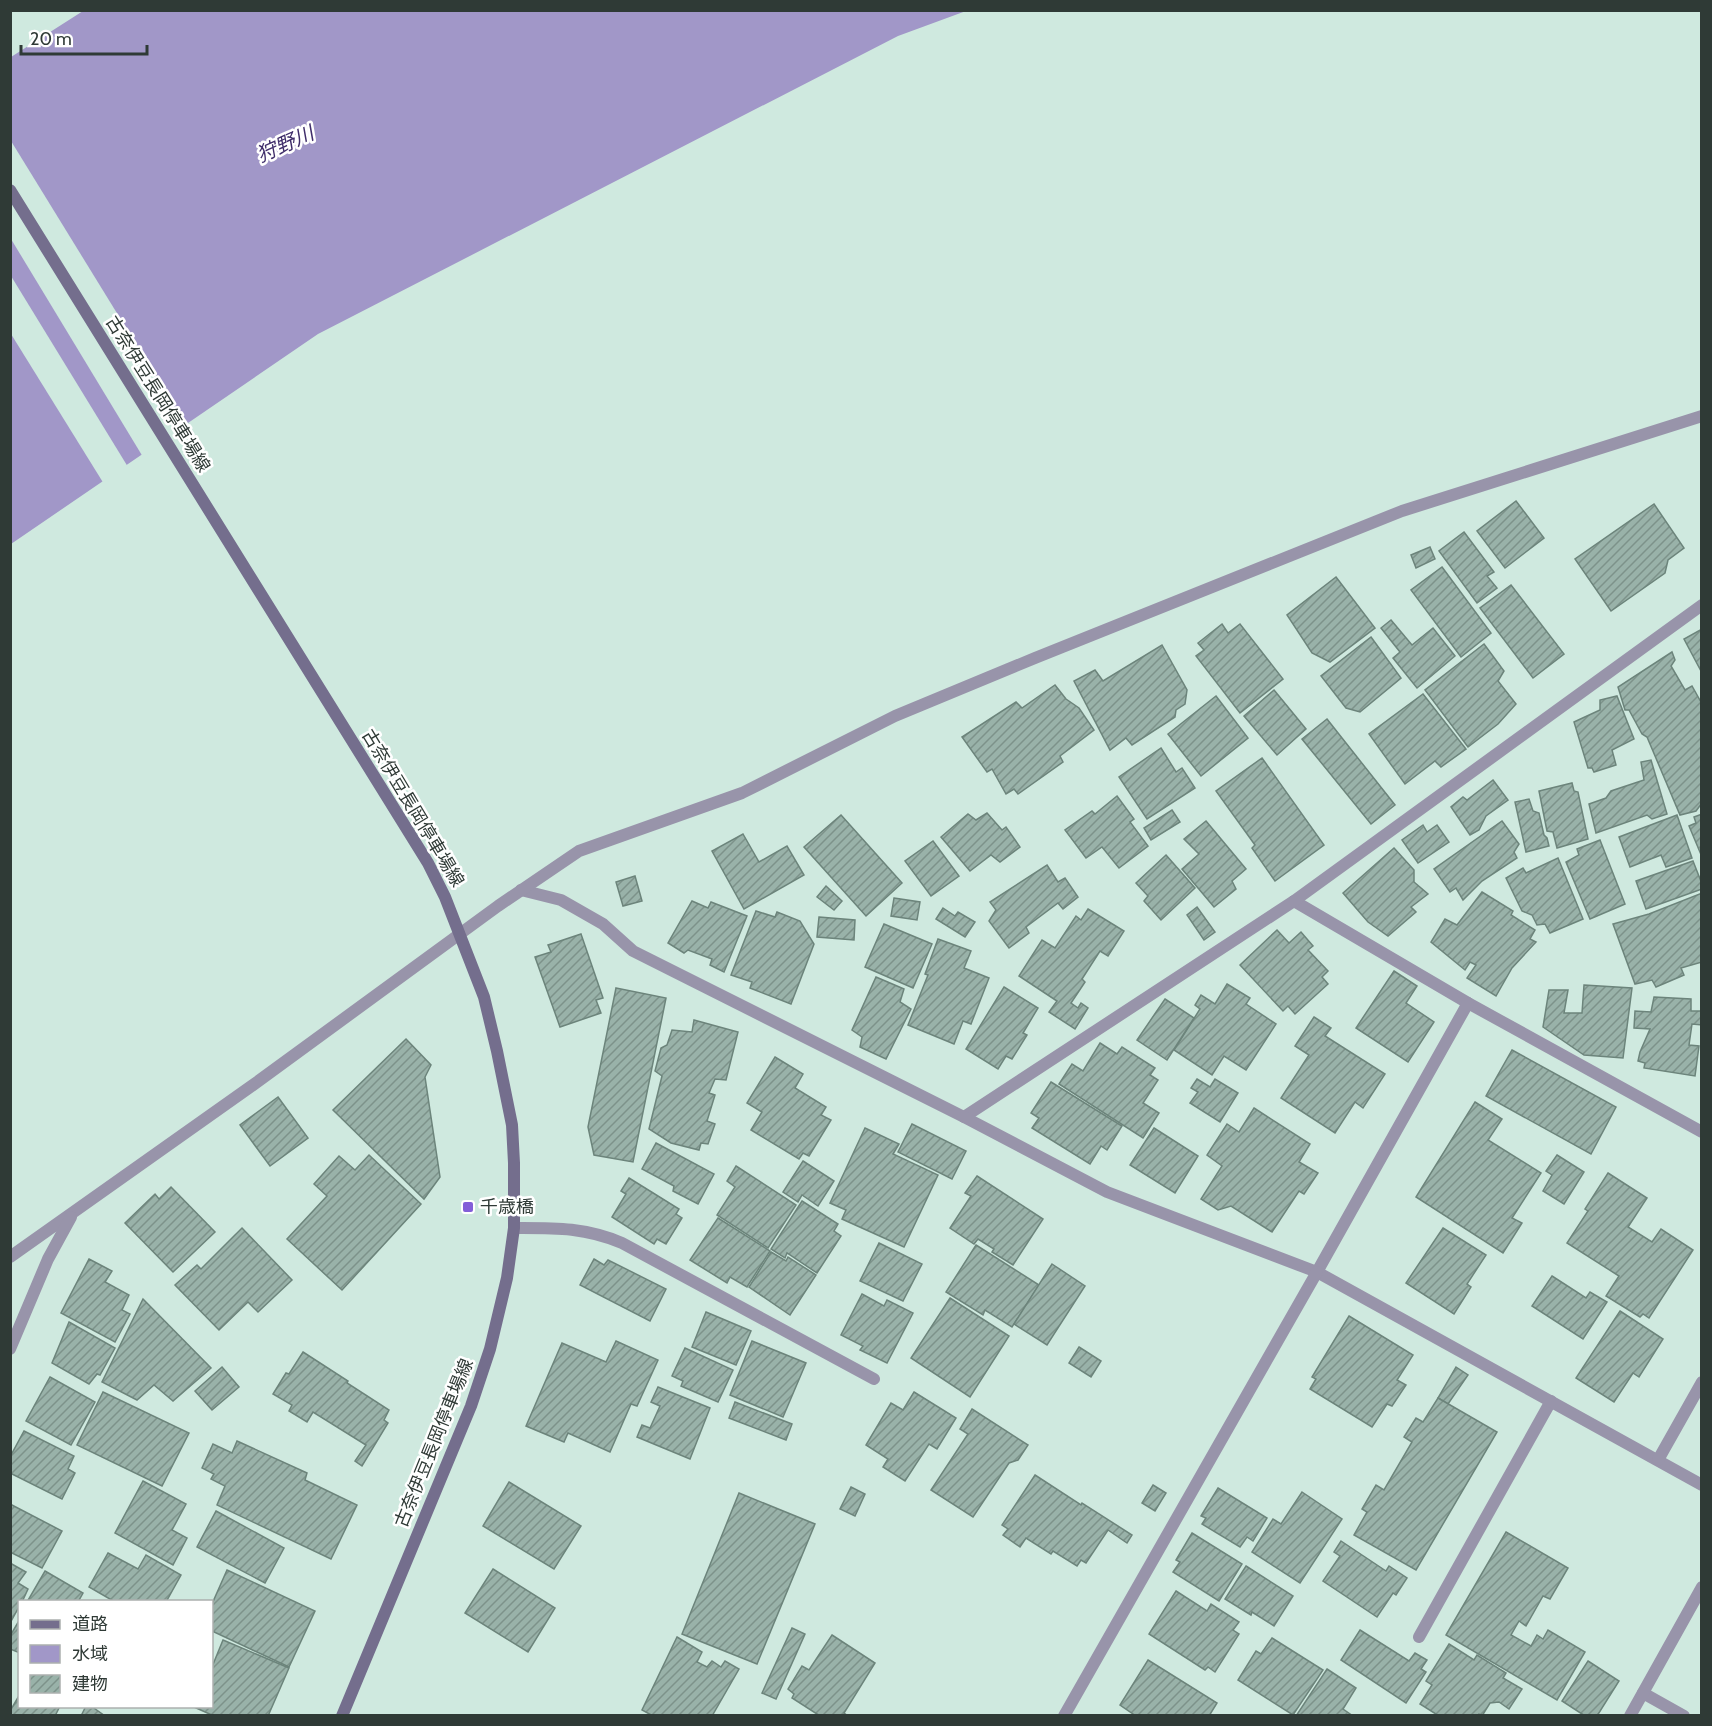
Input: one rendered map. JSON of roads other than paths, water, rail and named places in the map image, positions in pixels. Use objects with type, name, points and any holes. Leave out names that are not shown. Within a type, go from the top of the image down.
[{"type":"main road","name":"古奈伊豆長岡停車場線","points":[[10,190],[428,863],[446,897],[484,997],[497,1051],[512,1125],[514,1228],[507,1278],[490,1349],[471,1406],[342,1716]]},
{"type":"street","points":[[10,1257],[253,1085],[459,934],[579,851],[742,793],[894,716],[1402,511],[1701,416]]},
{"type":"street","points":[[964,1117],[1294,901],[1701,605]]},
{"type":"street","points":[[521,890],[561,900],[603,924],[633,951],[964,1117],[1107,1192],[1317,1272],[1701,1485]]},
{"type":"street","points":[[1294,901],[1468,1003],[1701,1132]]},
{"type":"street","points":[[1064,1716],[1468,1003]]},
{"type":"street","points":[[10,1349],[48,1259],[72,1214]]},
{"type":"street","points":[[514,1228],[571,1228],[603,1235],[622,1243],[874,1379]]},
{"type":"street","points":[[1658,1460],[1701,1382]]},
{"type":"street","points":[[1419,1637],[1551,1401]]},
{"type":"street","points":[[1630,1716],[1701,1587]]},
{"type":"street","points":[[1643,1693],[1684,1716]]},
{"type":"water","name":"狩野川","points":[[83,11],[966,11],[898,36],[318,334],[11,544],[11,57]]},
{"type":"place","name":"千歳橋","points":[[468,1207]]}]
